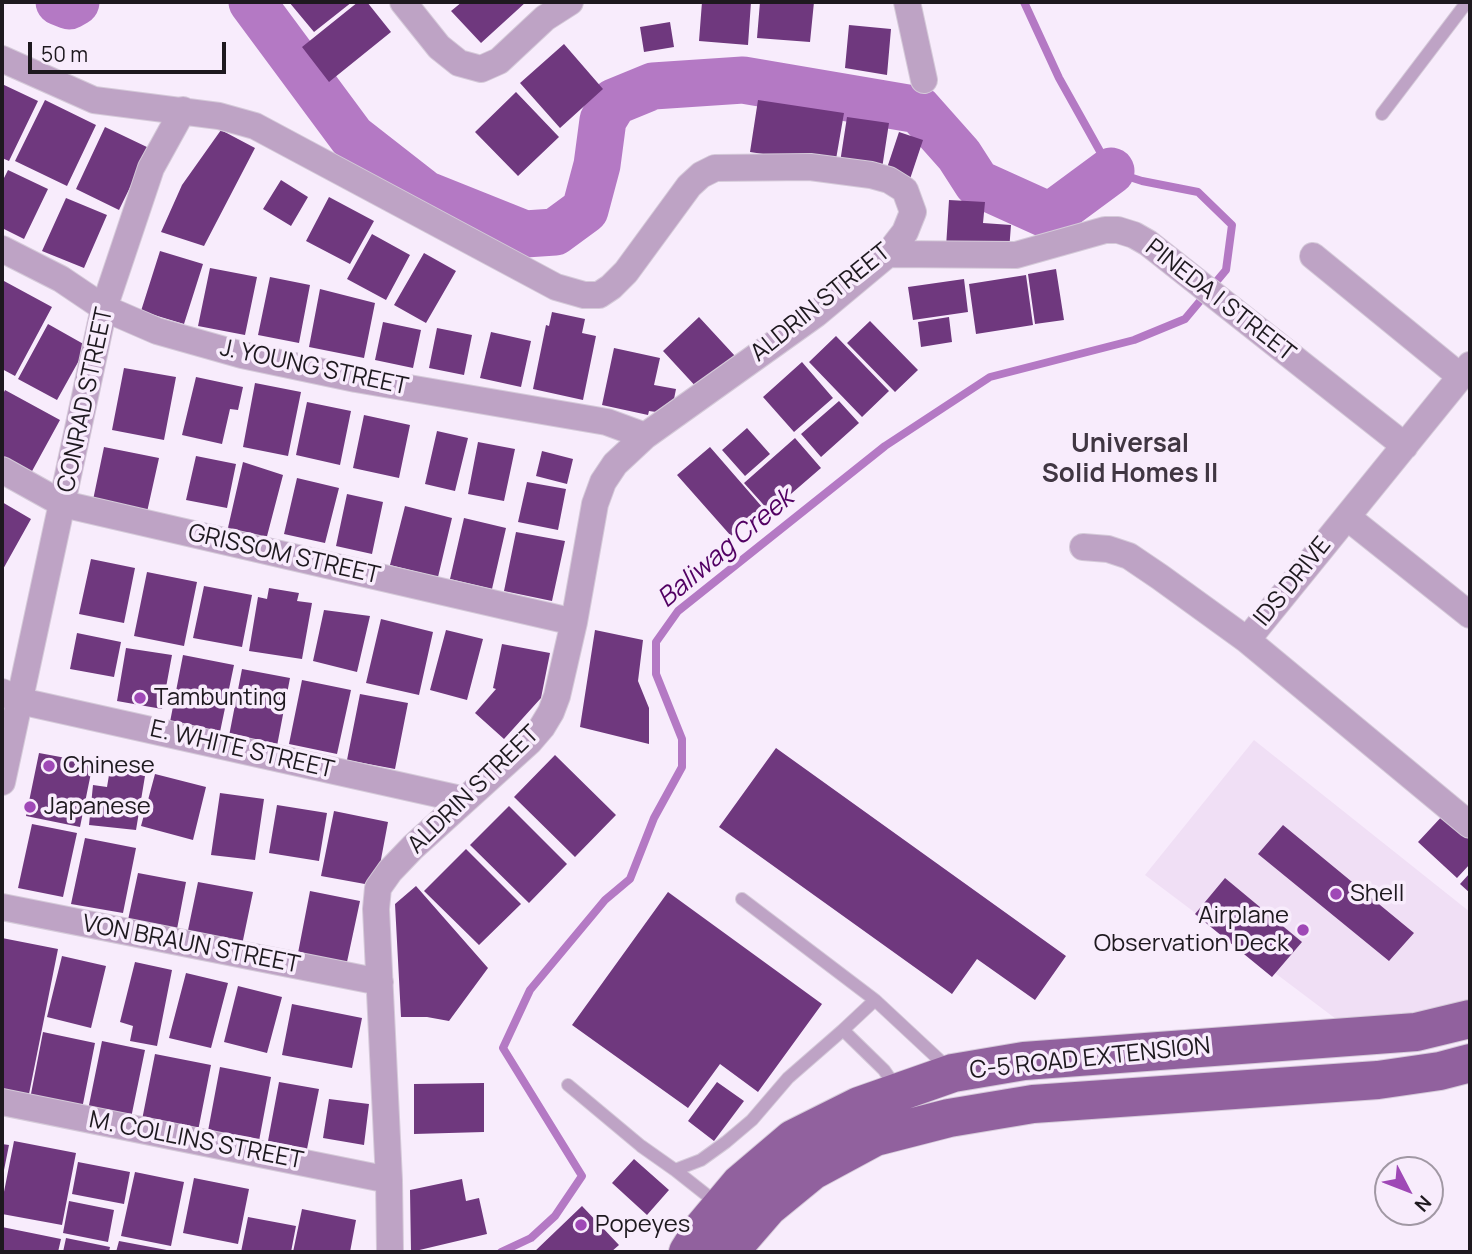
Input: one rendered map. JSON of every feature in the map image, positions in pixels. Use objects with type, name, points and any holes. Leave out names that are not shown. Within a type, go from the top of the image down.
[{"type":"main road","name":"C-5 ROAD EXTENSION","points":[[688,1252],[703,1228],[740,1184],[793,1139],[859,1106],[953,1073],[1024,1061],[1416,1032],[1470,1019]]},
{"type":"main road","name":"C-5 ROAD EXTENSION","points":[[729,1252],[768,1207],[812,1171],[875,1137],[949,1118],[1033,1104],[1378,1080],[1440,1071],[1470,1063]]},
{"type":"street","points":[[403,2],[439,47],[459,63],[481,69],[499,61],[545,18],[570,2]]},
{"type":"street","points":[[907,2],[924,80]]},
{"type":"street","name":"ALDRIN STREET","points":[[2,59],[94,100],[183,110],[255,126],[556,287],[584,295],[599,295],[611,288],[689,186],[701,175],[715,168],[810,167],[871,175],[889,180],[905,190],[913,212],[905,232],[888,254],[816,314],[645,436],[615,464],[603,482],[595,504],[574,622],[557,696],[542,727],[390,871],[378,888],[376,909],[390,1252]]},
{"type":"street","name":"CONRAD STREET","points":[[2,782],[11,696],[63,504],[104,308],[151,168],[183,110]]},
{"type":"street","name":"PINEDA I STREET","points":[[888,254],[1017,255],[1105,230],[1118,230],[1134,235],[1148,243],[1405,446]]},
{"type":"street","name":"J. YOUNG STREET","points":[[2,249],[61,279],[104,308],[157,331],[242,355],[356,379],[607,422],[645,436]]},
{"type":"street","points":[[1313,256],[1465,371]]},
{"type":"street","name":"IDS DRIVE","points":[[1465,371],[1247,640],[1470,825]]},
{"type":"street","name":"GRISSOM STREET","points":[[2,470],[63,504],[574,622]]},
{"type":"street","points":[[1347,517],[1470,615]]},
{"type":"street","points":[[1083,547],[1108,549],[1129,556],[1247,640]]},
{"type":"street","name":"E. WHITE STREET","points":[[11,696],[465,800]]},
{"type":"street","name":"VON BRAUN STREET","points":[[2,907],[380,982]]},
{"type":"street","name":"M. COLLINS STREET","points":[[2,1102],[389,1180]]},
{"type":"lane","points":[[1382,114],[1467,2]]},
{"type":"lane","points":[[742,899],[875,1000],[953,1073]]},
{"type":"lane","points":[[674,1170],[701,1160],[726,1142],[752,1120],[789,1078],[875,1000]]},
{"type":"lane","points":[[843,1030],[884,1070],[898,1092]]},
{"type":"lane","points":[[568,1085],[641,1146],[721,1206]]},
{"type":"shaded area","points":[[1254,740],[1470,912],[1470,1001],[1398,1020],[1340,1022],[1145,875]]},
{"type":"building","points":[[289,2],[352,2],[314,32]]},
{"type":"building","points":[[358,2],[367,2],[391,32],[329,82],[302,47]]},
{"type":"building","points":[[462,2],[526,2],[481,43],[451,11]]},
{"type":"building","points":[[702,2],[751,2],[748,45],[699,41]]},
{"type":"building","points":[[760,2],[814,2],[810,42],[757,38]]},
{"type":"building","points":[[670,22],[674,47],[644,52],[640,27]]},
{"type":"building","points":[[849,25],[891,29],[887,75],[845,68]]},
{"type":"building","points":[[564,44],[603,89],[560,128],[520,83]]},
{"type":"building","points":[[2,84],[38,101],[9,161],[2,158]]},
{"type":"building","points":[[516,92],[559,137],[518,176],[475,132]]},
{"type":"building","points":[[45,100],[96,125],[67,186],[15,161]]},
{"type":"building","points":[[758,100],[844,113],[835,165],[750,152]]},
{"type":"building","points":[[847,117],[889,123],[881,175],[839,169]]},
{"type":"building","points":[[105,127],[149,148],[119,210],[76,189]]},
{"type":"building","points":[[221,130],[255,148],[204,246],[161,232],[182,185]]},
{"type":"building","points":[[899,132],[923,140],[908,185],[884,177]]},
{"type":"building","points":[[8,170],[48,189],[24,239],[2,228],[2,182]]},
{"type":"building","points":[[281,180],[308,197],[291,226],[263,209]]},
{"type":"building","points":[[329,197],[374,221],[350,264],[306,241]]},
{"type":"building","points":[[66,198],[107,215],[84,268],[42,251]]},
{"type":"building","points":[[949,200],[985,202],[983,223],[1011,225],[1009,251],[946,247]]},
{"type":"building","points":[[372,234],[410,255],[386,300],[347,279]]},
{"type":"building","points":[[160,251],[203,264],[184,324],[141,311]]},
{"type":"building","points":[[424,253],[456,271],[426,323],[394,305]]},
{"type":"building","points":[[210,268],[257,277],[245,335],[198,326]]},
{"type":"building","points":[[1056,269],[1064,320],[1035,324],[1028,274]]},
{"type":"building","points":[[1026,275],[1033,325],[976,334],[969,284]]},
{"type":"building","points":[[270,277],[310,285],[299,343],[258,335]]},
{"type":"building","points":[[964,279],[968,312],[913,320],[908,287]]},
{"type":"building","points":[[4,281],[52,307],[15,376],[2,369]]},
{"type":"building","points":[[320,289],[375,303],[364,358],[309,347]]},
{"type":"building","points":[[552,312],[585,319],[582,333],[596,336],[583,400],[533,389],[546,325],[549,326]]},
{"type":"building","points":[[699,317],[735,356],[699,390],[663,351]]},
{"type":"building","points":[[949,317],[952,342],[921,347],[918,322]]},
{"type":"building","points":[[870,321],[918,370],[895,392],[847,343]]},
{"type":"building","points":[[383,322],[421,330],[413,368],[375,360]]},
{"type":"building","points":[[48,324],[87,346],[57,400],[18,379]]},
{"type":"building","points":[[437,328],[472,335],[464,375],[429,368]]},
{"type":"building","points":[[491,332],[531,341],[521,387],[480,378]]},
{"type":"building","points":[[836,336],[889,391],[862,417],[809,362]]},
{"type":"building","points":[[614,348],[660,358],[654,385],[676,389],[671,414],[649,411],[648,415],[602,405]]},
{"type":"building","points":[[802,362],[833,398],[794,432],[763,397]]},
{"type":"building","points":[[124,368],[176,377],[164,440],[112,430]]},
{"type":"building","points":[[196,377],[243,387],[238,410],[230,409],[222,444],[182,435]]},
{"type":"building","points":[[255,383],[301,392],[288,456],[243,447]]},
{"type":"building","points":[[5,390],[60,420],[31,473],[2,458],[2,396]]},
{"type":"building","points":[[839,401],[859,423],[821,457],[801,434]]},
{"type":"building","points":[[307,402],[351,411],[340,465],[296,455]]},
{"type":"building","points":[[364,415],[410,425],[399,478],[353,468]]},
{"type":"building","points":[[747,428],[770,454],[745,476],[722,450]]},
{"type":"building","points":[[437,431],[468,438],[455,491],[425,484]]},
{"type":"building","points":[[795,438],[821,468],[770,512],[744,483]]},
{"type":"building","points":[[478,442],[515,449],[504,501],[468,494]]},
{"type":"building","points":[[104,447],[159,458],[147,512],[93,500]]},
{"type":"building","points":[[710,447],[763,508],[731,536],[677,475]]},
{"type":"building","points":[[542,451],[573,459],[567,484],[536,476]]},
{"type":"building","points":[[196,456],[236,464],[227,508],[186,500]]},
{"type":"building","points":[[243,462],[283,475],[266,540],[227,532]]},
{"type":"building","points":[[297,478],[339,488],[325,543],[284,534]]},
{"type":"building","points":[[527,482],[566,489],[558,530],[518,522]]},
{"type":"building","points":[[347,494],[383,502],[372,554],[336,546]]},
{"type":"building","points":[[2,502],[31,519],[2,571]]},
{"type":"building","points":[[405,506],[452,518],[438,577],[390,565]]},
{"type":"building","points":[[464,518],[506,528],[492,589],[450,579]]},
{"type":"building","points":[[516,532],[565,541],[552,601],[504,591]]},
{"type":"building","points":[[91,559],[135,568],[124,623],[79,614]]},
{"type":"building","points":[[147,572],[197,582],[184,646],[134,636]]},
{"type":"building","points":[[204,586],[252,595],[242,647],[193,638]]},
{"type":"building","points":[[269,588],[299,593],[297,601],[312,603],[302,659],[249,651],[258,597],[267,599]]},
{"type":"building","points":[[324,610],[370,616],[357,672],[313,661]]},
{"type":"building","points":[[381,619],[433,632],[419,695],[366,683]]},
{"type":"building","points":[[446,630],[483,639],[467,700],[430,690]]},
{"type":"building","points":[[595,630],[643,640],[638,681],[649,708],[649,744],[580,727]]},
{"type":"building","points":[[77,633],[121,642],[114,677],[70,669]]},
{"type":"building","points":[[502,644],[550,653],[541,698],[504,739],[475,713],[496,689],[493,688]]},
{"type":"building","points":[[126,648],[172,655],[162,709],[117,701]]},
{"type":"building","points":[[183,655],[234,665],[220,732],[170,722]]},
{"type":"building","points":[[242,669],[290,678],[277,746],[229,736]]},
{"type":"building","points":[[302,680],[351,690],[337,754],[289,744]]},
{"type":"building","points":[[360,694],[408,703],[395,769],[347,760]]},
{"type":"building","points":[[776,748],[1066,956],[1035,1000],[977,959],[952,994],[719,827]]},
{"type":"building","points":[[39,753],[93,763],[80,827],[26,816]]},
{"type":"building","points":[[555,755],[616,815],[575,857],[514,797]]},
{"type":"building","points":[[110,769],[145,776],[136,830],[89,825],[93,785],[107,787]]},
{"type":"building","points":[[155,774],[206,787],[193,840],[141,826]]},
{"type":"building","points":[[220,793],[264,799],[255,860],[211,855]]},
{"type":"building","points":[[277,805],[327,813],[319,861],[269,853]]},
{"type":"building","points":[[509,806],[567,864],[529,903],[470,845]]},
{"type":"building","points":[[334,811],[388,822],[376,886],[321,876]]},
{"type":"building","points":[[1445,813],[1470,835],[1470,864],[1457,878],[1418,842]]},
{"type":"building","points":[[32,824],[77,833],[63,897],[18,888]]},
{"type":"building","name":"Shell","points":[[1283,825],[1414,933],[1389,961],[1258,854]]},
{"type":"building","points":[[85,838],[136,848],[123,913],[71,904]]},
{"type":"building","points":[[466,849],[521,904],[479,945],[424,891]]},
{"type":"building","points":[[138,873],[186,882],[177,929],[128,920]]},
{"type":"building","points":[[1470,873],[1470,893],[1460,884]]},
{"type":"building","points":[[1225,878],[1302,942],[1272,977],[1195,914]]},
{"type":"building","points":[[198,882],[253,892],[242,945],[187,935]]},
{"type":"building","points":[[416,886],[488,968],[449,1021],[427,1017],[401,1017],[395,904]]},
{"type":"building","points":[[310,891],[360,901],[347,962],[298,953]]},
{"type":"building","points":[[668,892],[822,1004],[758,1092],[720,1064],[688,1108],[572,1025]]},
{"type":"building","points":[[2,938],[58,949],[28,1099],[2,1094]]},
{"type":"building","points":[[62,956],[106,966],[91,1028],[47,1017]]},
{"type":"building","points":[[135,962],[172,970],[157,1046],[130,1041],[133,1026],[120,1022]]},
{"type":"building","points":[[186,973],[228,983],[211,1048],[169,1038]]},
{"type":"building","points":[[238,986],[282,997],[267,1053],[224,1042]]},
{"type":"building","points":[[292,1004],[362,1018],[352,1068],[282,1055]]},
{"type":"building","points":[[43,1032],[95,1043],[82,1109],[30,1099]]},
{"type":"building","points":[[102,1041],[145,1050],[131,1118],[88,1110]]},
{"type":"building","points":[[155,1054],[211,1065],[198,1131],[142,1120]]},
{"type":"building","points":[[220,1067],[271,1077],[259,1141],[208,1131]]},
{"type":"building","points":[[279,1082],[319,1089],[307,1149],[268,1141]]},
{"type":"building","points":[[717,1082],[744,1101],[714,1141],[688,1121]]},
{"type":"building","points":[[484,1083],[484,1132],[414,1134],[414,1084]]},
{"type":"building","points":[[329,1099],[369,1104],[364,1145],[323,1138]]},
{"type":"building","points":[[14,1141],[76,1153],[62,1225],[2,1214]]},
{"type":"building","points":[[2,1144],[9,1145],[3,1175],[2,1175]]},
{"type":"building","points":[[634,1159],[669,1190],[647,1215],[612,1183]]},
{"type":"building","points":[[78,1162],[130,1172],[124,1204],[72,1194]]},
{"type":"building","points":[[135,1172],[184,1182],[171,1246],[121,1236]]},
{"type":"building","points":[[194,1178],[249,1189],[238,1244],[183,1233]]},
{"type":"building","points":[[462,1179],[466,1201],[479,1198],[487,1234],[411,1252],[410,1190]]},
{"type":"building","points":[[69,1201],[114,1210],[108,1242],[63,1233]]},
{"type":"building","name":"Popeyes","points":[[582,1206],[619,1245],[611,1252],[534,1252]]},
{"type":"building","points":[[302,1209],[356,1220],[350,1252],[293,1252]]},
{"type":"building","points":[[248,1217],[296,1226],[291,1252],[241,1252]]},
{"type":"building","points":[[2,1227],[61,1239],[58,1252],[2,1252]]},
{"type":"building","points":[[66,1238],[110,1247],[109,1252],[63,1252]]},
{"type":"building","points":[[119,1241],[172,1251],[172,1252],[116,1252]]},
{"type":"waterway","points":[[59,2],[69,6],[76,2]]},
{"type":"waterway","points":[[252,2],[352,137],[425,194],[525,234],[555,232],[585,210],[597,165],[603,120],[614,102],[653,86],[743,80],[919,110],[959,155],[977,183],[1050,216],[1111,171]]},
{"type":"waterway","name":"Baliwag Creek","points":[[501,1252],[531,1238],[555,1216],[582,1176],[503,1048],[530,990],[605,900],[630,879],[654,818],[682,767],[682,739],[656,674],[656,642],[678,611],[885,446],[990,377],[1134,340],[1185,319],[1226,270],[1232,225],[1198,192],[1142,181],[1111,171],[1059,78],[1024,2]]},
{"type":"place","name":"Tambunting","points":[[140,698]]},
{"type":"place","name":"Chinese","points":[[49,766]]},
{"type":"place","name":"Japanese","points":[[30,807]]},
{"type":"place","name":"Shell","points":[[1336,894]]},
{"type":"place","name":"Airplane Observation Deck","points":[[1303,930]]},
{"type":"place","name":"Popeyes","points":[[581,1225]]},
{"type":"district","name":"Universal Solid Homes II","points":[[1130,460]]}]
